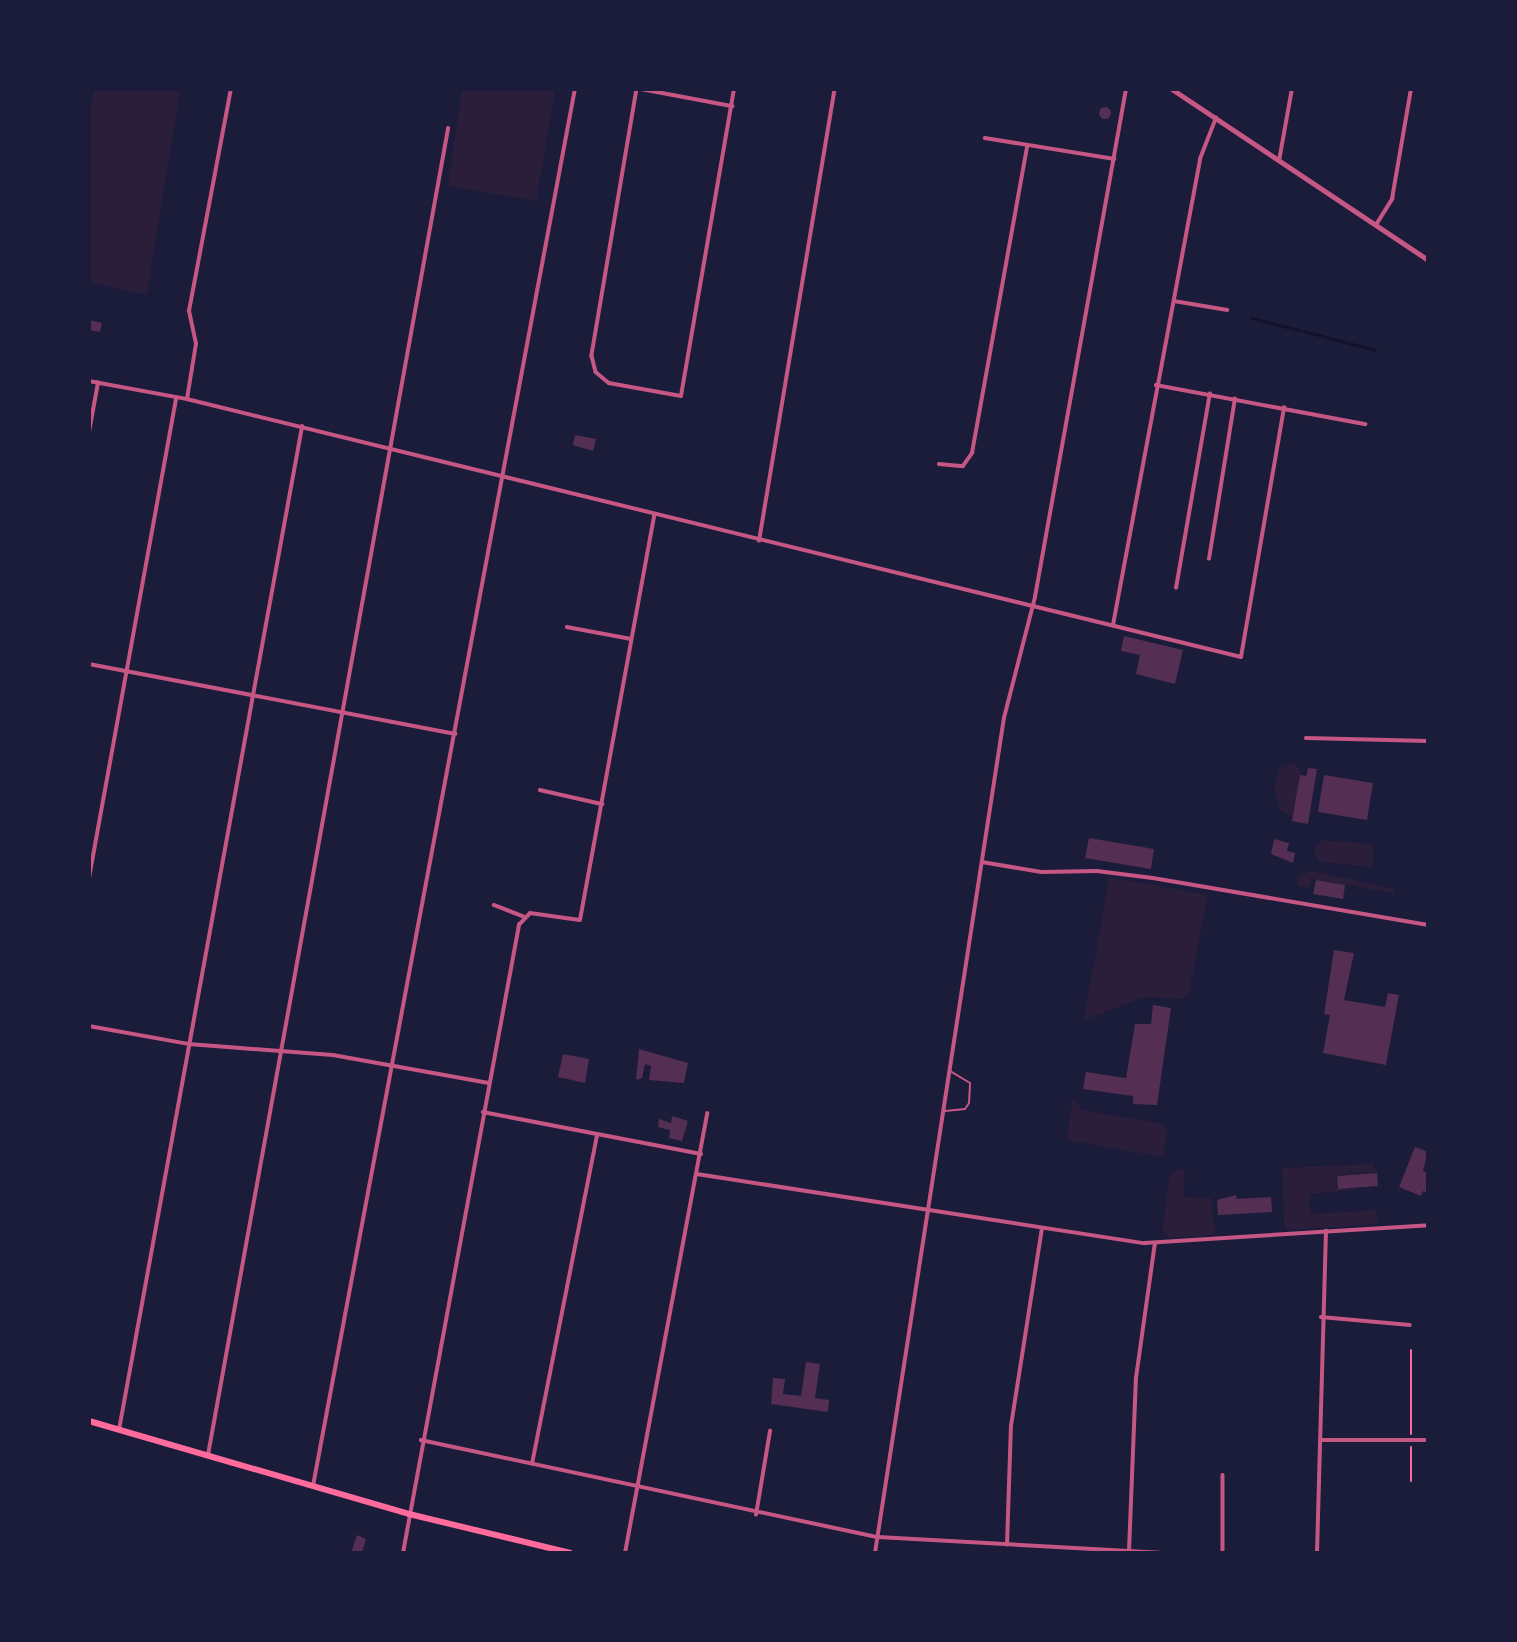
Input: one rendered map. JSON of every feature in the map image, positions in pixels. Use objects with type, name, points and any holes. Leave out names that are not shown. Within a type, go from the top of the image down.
[{"type":"main road","points":[[89,1421],[409,1514],[570,1553]]},
{"type":"street","points":[[187,399],[196,344],[189,312],[231,89]]},
{"type":"street","points":[[313,1486],[394,1066],[575,89]]},
{"type":"street","points":[[732,106],[639,89],[592,356],[596,372],[609,383],[681,396],[732,106],[734,89]]},
{"type":"street","points":[[759,541],[835,89]]},
{"type":"street","points":[[875,1553],[1004,718],[1032,608],[1126,89]]},
{"type":"street","points":[[1172,89],[1428,260]]},
{"type":"street","points":[[1279,161],[1292,89]]},
{"type":"street","points":[[1376,225],[1392,199],[1411,89]]},
{"type":"street","points":[[1113,625],[1200,159],[1216,118]]},
{"type":"street","points":[[208,1455],[278,1051],[448,129]]},
{"type":"street","points":[[985,138],[1114,159]]},
{"type":"street","points":[[939,464],[963,466],[972,453],[1027,146]]},
{"type":"street","points":[[1174,300],[1227,310]]},
{"type":"street","points":[[89,381],[187,399],[1241,657],[1284,408]]},
{"type":"street","points":[[89,432],[98,383]]},
{"type":"street","points":[[1156,385],[1365,425]]},
{"type":"street","points":[[1176,588],[1210,394]]},
{"type":"street","points":[[89,878],[176,397]]},
{"type":"street","points":[[1209,559],[1235,399]]},
{"type":"street","points":[[119,1430],[302,427]]},
{"type":"street","points":[[523,916],[530,913],[580,920],[654,514]]},
{"type":"street","points":[[568,626],[631,639]]},
{"type":"street","points":[[89,664],[455,734]]},
{"type":"street","points":[[1306,738],[1428,741]]},
{"type":"street","points":[[540,790],[601,804]]},
{"type":"street","points":[[982,862],[1041,872],[1097,871],[1153,878],[1428,925]]},
{"type":"street","points":[[494,905],[517,910],[523,916]]},
{"type":"street","points":[[402,1553],[488,1083],[523,916]]},
{"type":"street","points":[[89,1026],[189,1044],[278,1051],[394,1066],[488,1083]]},
{"type":"street","points":[[483,1112],[701,1154]]},
{"type":"street","points":[[625,1553],[707,1114]]},
{"type":"street","points":[[532,1464],[597,1135]]},
{"type":"street","points":[[697,1174],[1155,1243],[1428,1225]]},
{"type":"street","points":[[1007,1545],[1011,1426],[1042,1227]]},
{"type":"street","points":[[1317,1553],[1321,1317],[1326,1231]]},
{"type":"street","points":[[1129,1552],[1136,1378],[1155,1243]]},
{"type":"street","points":[[1321,1317],[1410,1325]]},
{"type":"street","points":[[756,1515],[770,1431]]},
{"type":"street","points":[[421,1440],[756,1515],[878,1537],[1160,1553]]},
{"type":"street","points":[[1320,1440],[1428,1440]]},
{"type":"street","points":[[1223,1475],[1223,1553]]},
{"type":"lane","points":[[944,1111],[965,1109],[969,1103],[970,1083],[950,1071]]},
{"type":"path","points":[[1411,1350],[1411,1480]]},
{"type":"shaded area","points":[[94,89],[180,89],[147,295],[89,282],[89,116]]},
{"type":"shaded area","points":[[462,89],[555,89],[536,201],[448,186]]},
{"type":"shaded area","points":[[1295,763],[1301,771],[1293,817],[1281,811],[1274,790],[1279,769]]},
{"type":"shaded area","points":[[1322,840],[1374,844],[1373,867],[1319,862],[1313,849]]},
{"type":"shaded area","points":[[1312,871],[1394,889],[1394,893],[1312,879],[1309,888],[1297,886],[1298,876]]},
{"type":"shaded area","points":[[1109,877],[1208,895],[1189,993],[1183,999],[1144,997],[1084,1020]]},
{"type":"shaded area","points":[[1073,1097],[1082,1110],[1163,1124],[1167,1133],[1163,1157],[1066,1140]]},
{"type":"shaded area","points":[[1373,1164],[1377,1172],[1336,1175],[1337,1189],[1365,1189],[1309,1194],[1310,1214],[1376,1210],[1378,1224],[1287,1230],[1284,1226],[1282,1168]]},
{"type":"shaded area","points":[[1185,1168],[1183,1197],[1211,1198],[1215,1235],[1169,1238],[1162,1230],[1170,1173]]},
{"type":"building","points":[[1105,107],[1111,113],[1105,119],[1099,113]]},
{"type":"building","points":[[89,320],[102,323],[100,332],[89,330]]},
{"type":"building","points":[[575,435],[596,439],[593,451],[573,445]]},
{"type":"building","points":[[1124,636],[1183,650],[1175,684],[1136,674],[1140,655],[1121,651]]},
{"type":"building","points":[[1308,768],[1317,769],[1308,824],[1292,821],[1300,775],[1306,776]]},
{"type":"building","points":[[1324,775],[1373,783],[1367,820],[1318,812]]},
{"type":"building","points":[[1089,838],[1154,849],[1151,869],[1085,858]]},
{"type":"building","points":[[1274,839],[1289,843],[1287,851],[1295,853],[1293,863],[1271,854]]},
{"type":"building","points":[[1316,880],[1345,885],[1343,899],[1313,894]]},
{"type":"building","points":[[1334,950],[1354,953],[1344,1000],[1385,1007],[1388,993],[1399,995],[1386,1065],[1323,1053],[1330,1015],[1324,1014]]},
{"type":"building","points":[[1153,1005],[1171,1008],[1157,1105],[1133,1104],[1133,1096],[1083,1089],[1086,1072],[1126,1078],[1135,1024],[1151,1024]]},
{"type":"building","points":[[639,1049],[688,1063],[684,1083],[649,1080],[651,1066],[645,1064],[642,1078],[636,1080]]},
{"type":"building","points":[[563,1054],[589,1059],[585,1083],[558,1077]]},
{"type":"building","points":[[672,1116],[688,1121],[682,1141],[669,1138],[670,1130],[658,1127],[659,1119],[671,1123]]},
{"type":"building","points":[[1415,1147],[1428,1152],[1423,1171],[1428,1173],[1428,1193],[1423,1191],[1421,1196],[1399,1187]]},
{"type":"building","points":[[1377,1173],[1378,1186],[1338,1189],[1337,1176]]},
{"type":"building","points":[[1236,1195],[1237,1199],[1271,1197],[1272,1212],[1218,1215],[1217,1200]]},
{"type":"building","points":[[806,1362],[820,1364],[815,1398],[829,1400],[828,1412],[771,1404],[773,1378],[785,1379],[783,1394],[801,1396]]},
{"type":"building","points":[[357,1535],[366,1539],[362,1553],[351,1553]]},
{"type":"waterway","points":[[1252,318],[1299,330]]},
{"type":"waterway","points":[[1304,331],[1375,350]]}]
